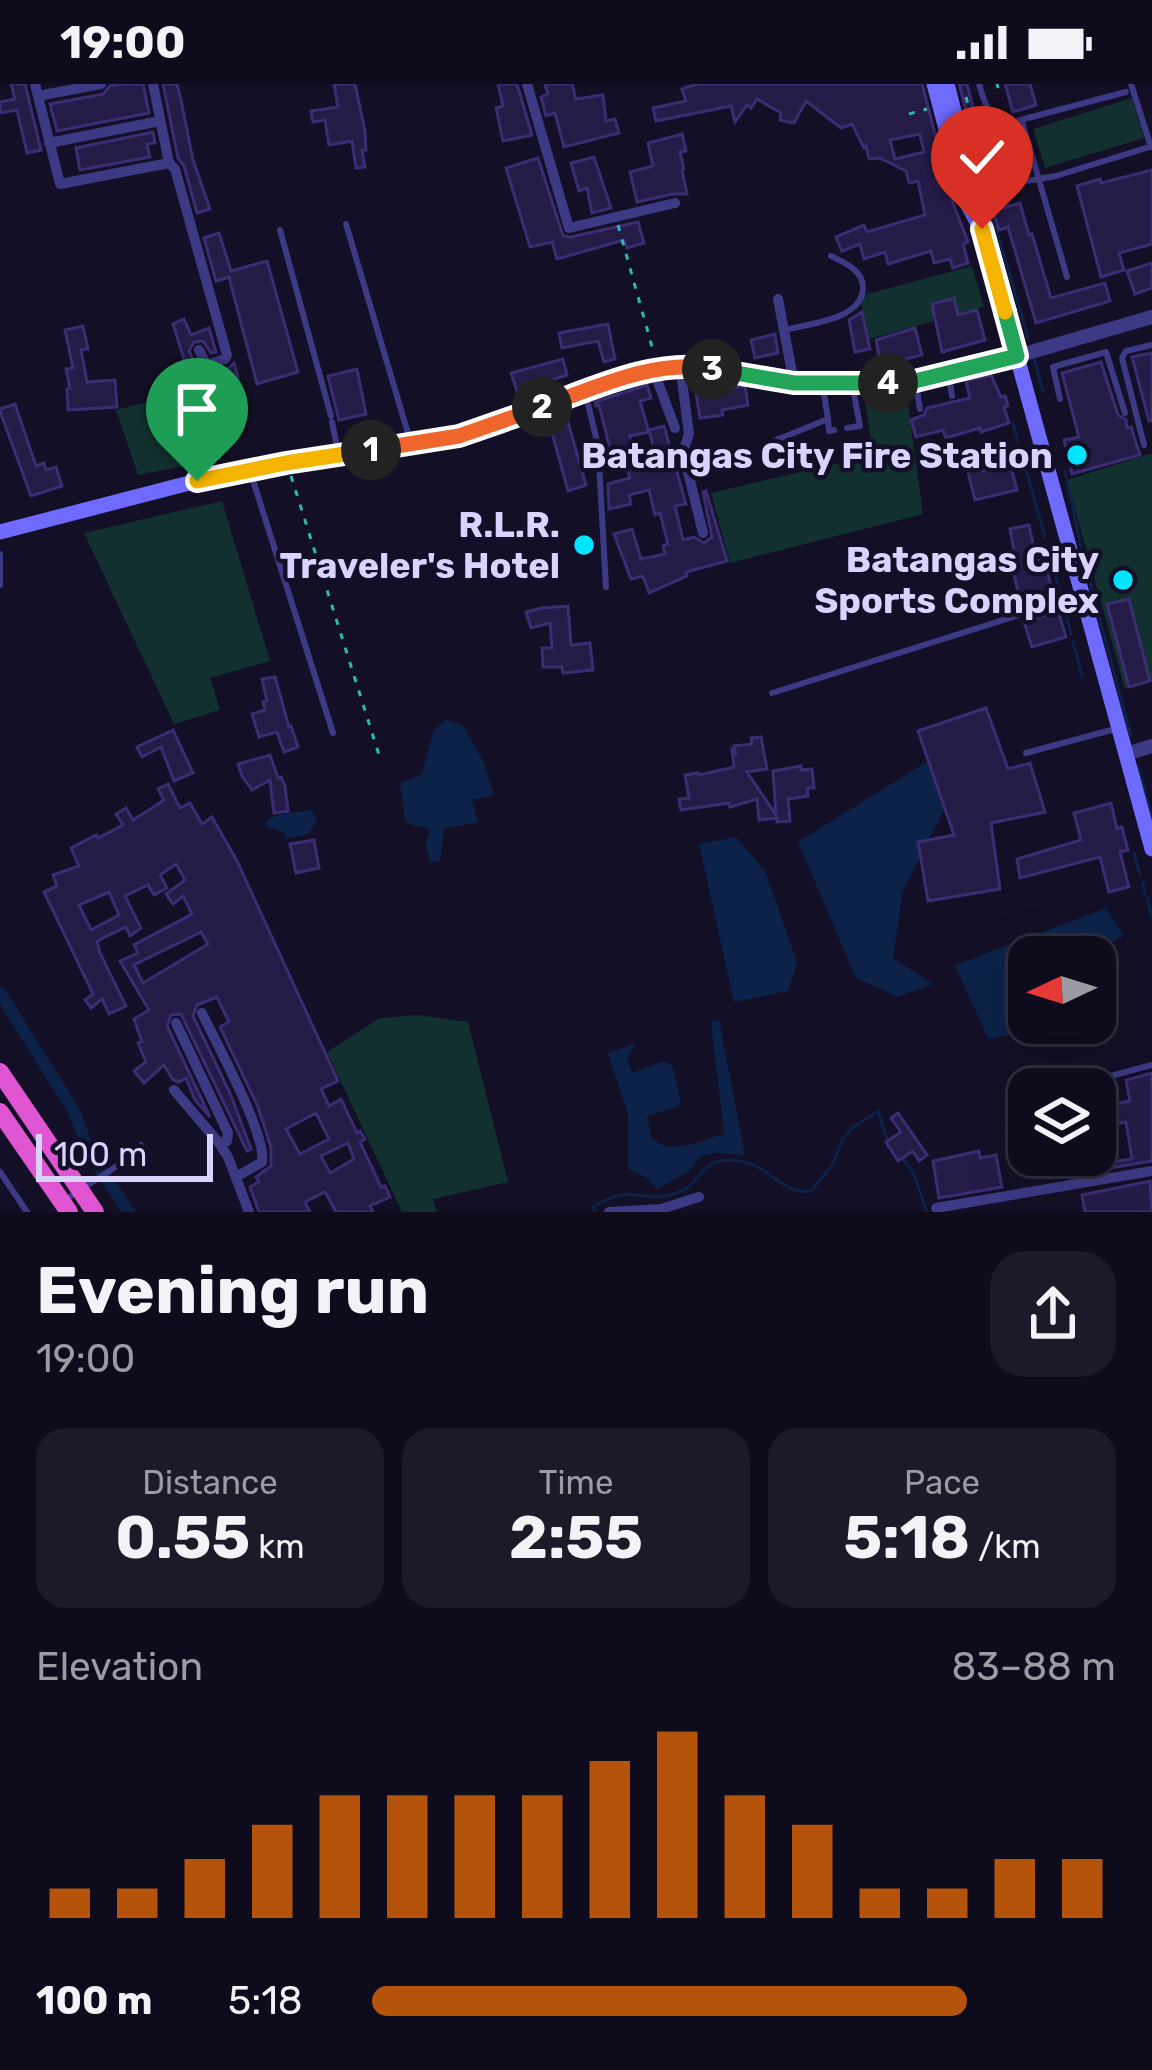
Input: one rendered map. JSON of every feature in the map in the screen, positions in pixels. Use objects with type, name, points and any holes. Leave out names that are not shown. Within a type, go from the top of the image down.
[{"type":"highway","points":[[0,1072],[86,1186],[95,1212]]},
{"type":"highway","points":[[0,1112],[65,1207]]},
{"type":"main road","points":[[934,84],[982,229],[1152,849]]},
{"type":"main road","points":[[947,84],[971,198]]},
{"type":"main road","points":[[0,532],[197,481],[459,436],[656,368],[695,365],[794,383],[852,384],[915,381],[1017,356]]},
{"type":"street","points":[[101,84],[36,90],[60,184],[170,164]]},
{"type":"street","points":[[153,84],[170,164],[178,176],[227,355],[209,364],[199,350]]},
{"type":"street","points":[[527,84],[569,228],[675,203]]},
{"type":"street","points":[[49,143],[160,121]]},
{"type":"street","points":[[778,299],[794,383]]},
{"type":"street","points":[[1017,356],[1152,317]]},
{"type":"street","points":[[680,365],[689,434],[683,452],[703,532]]},
{"type":"street","points":[[656,368],[675,428]]},
{"type":"street","points":[[1126,754],[1152,746]]},
{"type":"street","points":[[202,1013],[264,1154],[262,1162],[236,1178]]},
{"type":"street","points":[[176,1023],[229,1133],[219,1143]]},
{"type":"street","points":[[174,1090],[219,1143],[249,1212]]},
{"type":"street","points":[[936,1208],[1152,1171]]},
{"type":"street","points":[[609,1212],[661,1209],[699,1197]]},
{"type":"lane","points":[[979,84],[988,112],[1005,121],[1022,121],[1128,87],[1137,103],[1151,147],[1018,183]]},
{"type":"lane","points":[[1137,103],[1152,99]]},
{"type":"lane","points":[[1022,121],[1067,277]]},
{"type":"lane","points":[[971,198],[1003,187]]},
{"type":"lane","points":[[346,224],[411,444]]},
{"type":"lane","points":[[280,230],[338,455]]},
{"type":"lane","points":[[785,331],[836,318],[859,304],[861,276],[831,256]]},
{"type":"lane","points":[[1144,446],[1122,358],[1126,351],[1152,345]]},
{"type":"lane","points":[[1060,399],[1053,367],[1106,352],[1125,413]]},
{"type":"lane","points":[[948,374],[952,396]]},
{"type":"lane","points":[[915,381],[920,409]]},
{"type":"lane","points":[[823,384],[827,419],[830,431],[834,430]]},
{"type":"lane","points":[[847,428],[860,426],[852,384]]},
{"type":"lane","points":[[585,392],[598,445],[607,587]]},
{"type":"lane","points":[[774,441],[827,419]]},
{"type":"lane","points":[[981,464],[1042,446]]},
{"type":"lane","points":[[250,470],[333,734]]},
{"type":"lane","points":[[0,554],[0,585]]},
{"type":"lane","points":[[772,693],[1082,595]]},
{"type":"lane","points":[[1026,753],[1119,728]]},
{"type":"lane","points":[[1116,1075],[1152,1065]]},
{"type":"lane","points":[[65,1207],[141,1145]]},
{"type":"lane","points":[[0,1172],[27,1212]]},
{"type":"path","points":[[962,84],[975,144],[1014,141]]},
{"type":"path","points":[[909,114],[940,106]]},
{"type":"path","points":[[615,216],[656,368]]},
{"type":"path","points":[[286,463],[380,758]]},
{"type":"green space","points":[[1132,98],[1144,138],[1045,168],[1033,129]]},
{"type":"green space","points":[[972,266],[984,307],[869,339],[860,296]]},
{"type":"green space","points":[[906,390],[923,514],[730,563],[711,493],[873,455],[864,392]]},
{"type":"green space","points":[[189,391],[210,461],[138,475],[116,410]]},
{"type":"green space","name":"Batangas City Sports Complex","points":[[1152,453],[1152,680],[1125,689],[1067,480]]},
{"type":"green space","points":[[222,501],[270,661],[210,678],[220,710],[174,724],[84,533]]},
{"type":"green space","points":[[418,1015],[468,1022],[508,1182],[433,1199],[437,1212],[402,1212],[327,1052],[380,1018]]},
{"type":"water","points":[[446,720],[463,725],[484,763],[494,795],[472,800],[478,822],[444,829],[440,861],[431,863],[425,844],[430,831],[405,821],[400,783],[422,774],[434,730]]},
{"type":"water","points":[[928,761],[945,808],[903,891],[893,958],[933,984],[898,997],[856,978],[798,842]]},
{"type":"water","points":[[312,810],[317,821],[308,834],[286,839],[284,833],[266,826],[277,815]]},
{"type":"water","points":[[736,837],[765,871],[797,962],[788,991],[734,1002],[699,844]]},
{"type":"water","points":[[1106,908],[1124,936],[1116,940],[1116,936],[1032,936]]},
{"type":"water","points":[[1008,945],[1008,1035],[988,1039],[955,965]]},
{"type":"water","points":[[719,1020],[745,1155],[701,1156],[688,1172],[657,1189],[628,1169],[628,1114],[608,1053],[637,1043],[627,1057],[632,1073],[661,1062],[673,1067],[681,1102],[647,1116],[651,1136],[667,1146],[697,1143],[724,1134],[711,1022]]},
{"type":"building","points":[[11,84],[25,84],[41,150],[27,153],[17,110],[0,113],[0,102],[15,99]]},
{"type":"building","points":[[121,84],[143,84],[149,113],[57,131],[50,104],[103,94]]},
{"type":"building","points":[[163,84],[177,84],[193,160],[210,209],[197,213],[178,158]]},
{"type":"building","points":[[334,84],[355,84],[365,131],[365,167],[356,168],[352,141],[329,145],[325,120],[313,122],[311,111],[338,107]]},
{"type":"building","points":[[498,84],[517,84],[532,135],[503,141],[496,108],[503,106]]},
{"type":"building","points":[[545,84],[572,84],[576,99],[603,95],[606,121],[615,119],[619,133],[564,147],[555,113],[546,116],[541,97],[548,94]]},
{"type":"building","points":[[697,84],[922,84],[968,242],[963,244],[968,263],[953,268],[950,259],[934,263],[931,251],[888,264],[885,252],[864,259],[860,244],[842,251],[836,237],[864,225],[867,232],[925,215],[918,181],[909,183],[906,171],[880,158],[869,159],[852,124],[841,128],[806,101],[794,123],[780,120],[781,113],[757,99],[735,122],[731,106],[656,121],[653,108],[686,101],[682,89]],"holes":[[[920,134],[924,152],[895,159],[890,140]]]},
{"type":"building","points":[[959,84],[967,84],[975,115],[999,133],[993,148],[976,147]]},
{"type":"building","points":[[1005,84],[1030,84],[1036,105],[1013,112]]},
{"type":"building","points":[[153,132],[155,143],[147,144],[150,157],[80,170],[76,148]]},
{"type":"building","points":[[682,134],[687,194],[637,202],[630,172],[653,166],[648,143]]},
{"type":"building","points":[[594,157],[611,208],[592,213],[587,188],[579,191],[571,163]]},
{"type":"building","points":[[538,158],[563,236],[638,222],[644,243],[627,248],[624,240],[557,259],[552,242],[530,247],[506,168]]},
{"type":"building","points":[[1152,170],[1152,244],[1119,253],[1124,270],[1101,277],[1077,186]]},
{"type":"building","points":[[1020,203],[1051,298],[1105,283],[1110,301],[1036,323],[1008,227],[999,230],[993,211]]},
{"type":"building","points":[[219,233],[231,271],[267,261],[298,372],[257,384],[229,277],[216,281],[204,238]]},
{"type":"building","points":[[1152,263],[1152,288],[1135,294],[1127,271]]},
{"type":"building","points":[[954,298],[958,315],[977,310],[985,340],[942,352],[932,304]]},
{"type":"building","points":[[862,312],[870,349],[855,352],[849,320]]},
{"type":"building","points":[[184,319],[191,335],[209,328],[216,352],[211,353],[203,341],[194,342],[189,351],[197,368],[212,373],[234,363],[238,377],[194,391],[173,324]]},
{"type":"building","points":[[608,324],[615,359],[604,362],[598,341],[562,348],[559,333]]},
{"type":"building","points":[[83,326],[88,349],[81,350],[87,382],[115,380],[117,407],[68,410],[66,369],[73,368],[65,330]]},
{"type":"building","points":[[915,328],[922,355],[880,361],[876,340]]},
{"type":"building","points":[[775,334],[778,353],[755,358],[751,340]]},
{"type":"building","points":[[1152,353],[1152,421],[1149,421],[1132,357]]},
{"type":"building","points":[[563,359],[567,375],[517,391],[511,373]]},
{"type":"building","points":[[1101,362],[1118,415],[1131,427],[1140,455],[1072,474],[1064,440],[1079,437],[1062,373]]},
{"type":"building","points":[[357,369],[366,414],[339,420],[328,376]]},
{"type":"building","points":[[991,375],[1001,397],[1005,396],[1009,423],[946,438],[943,430],[916,437],[911,420],[924,415],[927,408],[970,398],[966,381]]},
{"type":"building","points":[[647,385],[651,398],[640,401],[649,432],[630,436],[635,459],[655,454],[649,430],[664,426],[686,504],[675,506],[683,540],[694,537],[704,543],[712,537],[706,491],[727,561],[686,572],[687,576],[649,593],[643,576],[631,579],[614,534],[632,529],[641,559],[665,554],[663,546],[668,544],[660,513],[655,515],[649,490],[629,495],[631,504],[609,509],[608,484],[630,478],[623,455],[612,457],[595,402]]},
{"type":"building","points":[[745,386],[748,405],[700,418],[696,394]]},
{"type":"building","points":[[15,404],[36,466],[56,467],[62,486],[31,496],[0,411]]},
{"type":"building","points":[[567,419],[586,485],[568,491],[549,422]]},
{"type":"building","points":[[983,455],[975,460],[975,469],[1010,463],[1017,490],[975,500],[965,460]]},
{"type":"building","points":[[1029,525],[1037,561],[1044,559],[1052,591],[1020,599],[1010,529]]},
{"type":"building","points":[[1129,599],[1150,681],[1129,687],[1107,604]]},
{"type":"building","points":[[568,606],[571,645],[590,643],[593,670],[563,673],[562,667],[543,667],[542,648],[552,648],[550,623],[531,628],[526,612]]},
{"type":"building","points":[[1058,611],[1066,637],[1032,647],[1024,622]]},
{"type":"building","points":[[275,677],[298,747],[284,752],[277,732],[259,737],[252,714],[265,710],[262,679]]},
{"type":"building","points":[[986,708],[1008,769],[1030,763],[1045,812],[991,823],[1000,889],[928,901],[918,842],[954,835],[918,731]]},
{"type":"building","points":[[173,730],[193,773],[174,781],[161,747],[142,757],[137,747]]},
{"type":"building","points":[[761,737],[767,769],[747,772],[776,815],[773,771],[812,769],[814,788],[807,788],[808,796],[788,799],[790,821],[759,820],[757,799],[730,807],[729,803],[681,810],[679,799],[689,798],[685,775],[734,767],[734,746],[752,744],[751,738]]},
{"type":"building","points":[[270,755],[285,786],[288,811],[274,813],[270,780],[252,790],[238,764]]},
{"type":"building","points":[[168,784],[180,808],[190,803],[202,824],[212,817],[237,861],[338,1081],[321,1089],[329,1106],[341,1099],[390,1197],[370,1206],[373,1212],[336,1212],[325,1192],[305,1202],[310,1212],[259,1212],[250,1187],[271,1166],[271,1147],[258,1107],[220,1027],[229,1022],[217,997],[197,1005],[193,1016],[251,1149],[247,1151],[181,1014],[171,1015],[167,1026],[210,1117],[195,1100],[186,1078],[173,1080],[164,1065],[144,1083],[134,1071],[146,1062],[134,1019],[149,1010],[120,961],[138,953],[134,945],[192,914],[183,896],[173,904],[166,894],[185,880],[176,864],[160,875],[167,888],[154,895],[148,885],[125,896],[141,928],[130,936],[126,927],[97,941],[126,1006],[109,1014],[102,999],[91,1008],[85,1000],[93,994],[44,892],[57,886],[53,875],[79,866],[71,848],[123,825],[116,814],[126,808],[133,820],[164,800],[158,789]],"holes":[[[109,892],[119,915],[91,930],[79,905]],[[201,932],[208,944],[143,983],[134,965]],[[316,1113],[329,1139],[300,1154],[286,1129]],[[348,1143],[354,1159],[330,1173],[321,1156]]]},
{"type":"building","points":[[1111,803],[1128,850],[1120,852],[1129,887],[1109,892],[1100,857],[1020,878],[1017,859],[1081,840],[1074,813]]},
{"type":"building","points":[[314,840],[319,868],[296,873],[290,844]]},
{"type":"building","points":[[1152,1073],[1152,1161],[1116,1167],[1116,1161],[1132,1159],[1126,1122],[1116,1124],[1116,1104],[1130,1101],[1126,1080]]},
{"type":"building","points":[[898,1113],[927,1155],[919,1161],[913,1151],[898,1161],[886,1142],[901,1132],[891,1118]]},
{"type":"building","points":[[979,1151],[980,1158],[996,1155],[1002,1187],[939,1198],[933,1161]]},
{"type":"building","points":[[1150,1181],[1152,1212],[1085,1212],[1082,1195]]},
{"type":"waterway","points":[[993,217],[1028,338]]},
{"type":"waterway","points":[[1034,359],[1043,391]]},
{"type":"waterway","points":[[1013,423],[1018,442]]},
{"type":"waterway","points":[[1022,456],[1045,537]]},
{"type":"waterway","points":[[1065,471],[1131,736]]},
{"type":"waterway","points":[[1054,570],[1071,634]]},
{"type":"waterway","points":[[1073,642],[1082,676]]},
{"type":"waterway","points":[[1138,766],[1152,816]]},
{"type":"waterway","points":[[1134,853],[1140,875]]},
{"type":"waterway","points":[[1143,883],[1145,894]]},
{"type":"waterway","points":[[1147,898],[1152,917]]},
{"type":"waterway","points":[[0,993],[74,1111],[90,1154],[129,1212]]},
{"type":"waterway","points":[[596,1212],[593,1207],[617,1196],[674,1194],[718,1161],[745,1162],[793,1189],[811,1191],[833,1164],[852,1128],[878,1111],[889,1145]]},
{"type":"waterway","points":[[900,1155],[913,1172],[927,1212]]},
{"type":"place","name":"Batangas City Fire Station","points":[[1077,455]]},
{"type":"place","name":"R.L.R. Traveler's Hotel","points":[[584,545]]},
{"type":"place","name":"Batangas City Sports Complex","points":[[1123,580]]},
{"type":"route","points":[[197,481],[459,436],[659,368],[695,365],[794,383],[879,384],[915,381],[1017,356],[982,229]]}]
